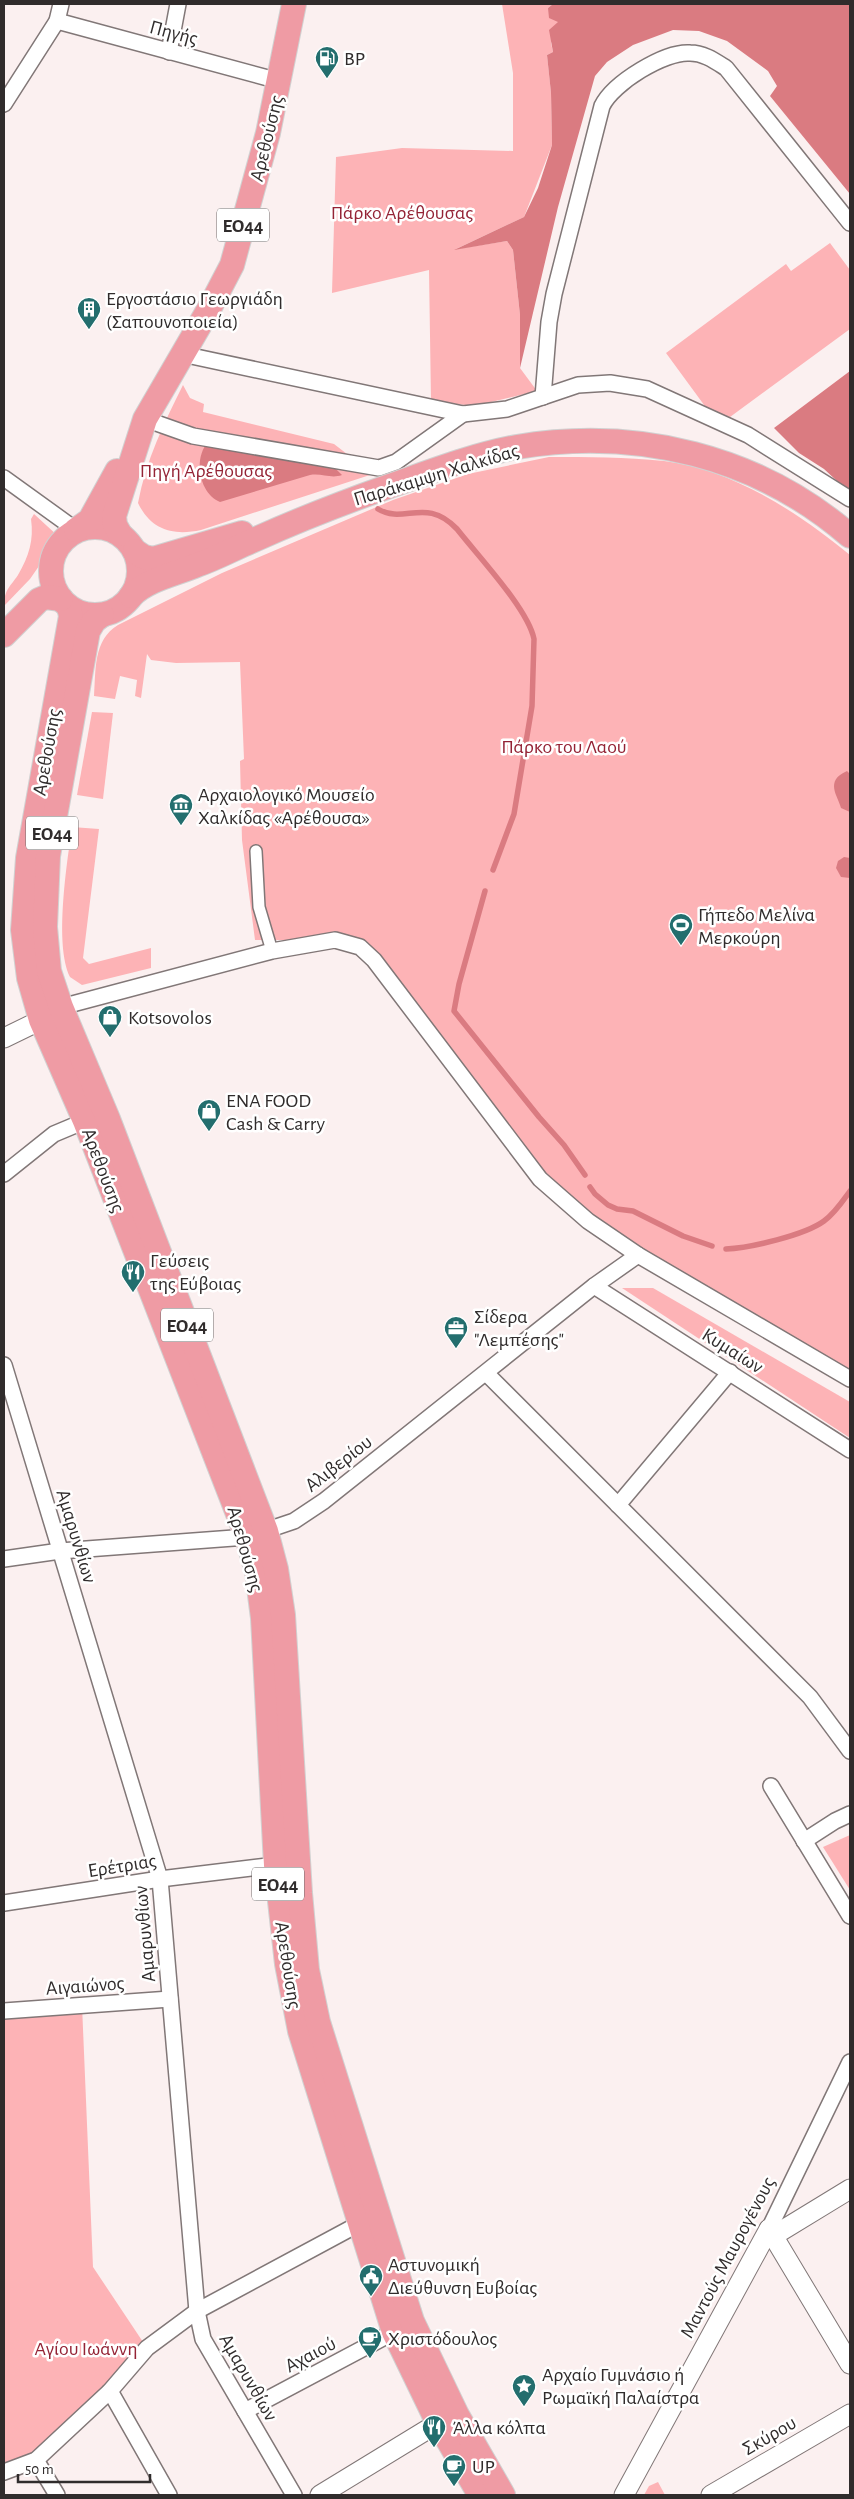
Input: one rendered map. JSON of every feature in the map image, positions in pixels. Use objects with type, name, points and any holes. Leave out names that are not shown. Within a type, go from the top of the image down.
[{"type":"main road","name":"Αρεθούσης","points":[[76,530],[90,520],[232,265],[268,133],[294,4]]},
{"type":"main road","name":"Αρεθούσης","points":[[128,543],[115,525],[114,516],[143,423]]},
{"type":"main road","name":"Παράκαμψη Χαλκίδας","points":[[128,543],[144,558],[153,559],[197,544],[300,518],[485,455],[558,442],[595,440],[647,444],[680,450],[726,463],[783,488],[814,508],[850,536]]},
{"type":"main road","name":"Παράκαμψη Χαλκίδας","points":[[131,596],[143,586],[200,564],[300,518]]},
{"type":"main road","points":[[76,530],[98,526],[128,543]]},
{"type":"main road","name":"ΕΟ44","points":[[65,603],[55,589],[50,566],[58,545],[76,530]]},
{"type":"main road","name":"ΕΟ44","points":[[102,614],[114,611],[131,596],[139,574],[128,543]]},
{"type":"main road","points":[[4,618],[42,580],[50,566]]},
{"type":"main road","points":[[4,635],[39,600],[46,597],[65,603],[85,614],[102,614]]},
{"type":"main road","name":"Αρεθούσης","points":[[65,603],[69,625],[28,858],[23,930],[29,978],[51,1013],[108,1119],[256,1534],[257,1572],[263,1618],[276,1865],[287,1964],[300,2030],[370,2218],[412,2321],[457,2415],[503,2495]]},
{"type":"main road","name":"Αρεθούσης","points":[[102,614],[90,626],[81,659],[48,856],[45,927],[51,1013],[85,1121],[256,1534],[276,1569],[283,1615],[307,1970],[318,2022],[370,2218],[394,2332],[438,2423],[480,2495]]},
{"type":"street","points":[[4,104],[57,21],[61,4]]},
{"type":"street","points":[[169,52],[178,4]]},
{"type":"street","name":"Πηγής","points":[[57,21],[279,81]]},
{"type":"street","points":[[543,397],[549,322],[554,294],[602,106],[607,96],[616,87],[665,57],[691,52],[711,58],[726,68],[850,223]]},
{"type":"street","points":[[182,354],[463,414],[507,410],[578,385],[610,383],[647,389],[748,435],[850,499]]},
{"type":"street","points":[[143,423],[193,436],[379,468],[396,462],[463,414]]},
{"type":"street","points":[[4,478],[76,530]]},
{"type":"street","points":[[256,851],[259,907],[272,951]]},
{"type":"street","points":[[4,1038],[51,1013],[272,951],[335,940],[360,947],[374,960],[540,1179],[588,1221],[638,1254],[850,1379]]},
{"type":"street","points":[[4,1174],[54,1134],[85,1121]]},
{"type":"street","name":"Αλιβερίου","points":[[4,1560],[60,1551],[256,1534],[294,1521],[324,1501],[594,1286],[638,1254]]},
{"type":"street","name":"Κυμαίων","points":[[594,1286],[850,1450]]},
{"type":"street","name":"Αμαρυνθίων","points":[[4,1365],[160,1879],[197,2311],[203,2339],[294,2495]]},
{"type":"street","points":[[618,1505],[730,1372]]},
{"type":"street","points":[[486,1373],[810,1697],[850,1751]]},
{"type":"street","points":[[771,1786],[850,1916]]},
{"type":"street","points":[[804,1841],[835,1821],[850,1814]]},
{"type":"street","name":"Ερέτριας","points":[[4,1904],[160,1879],[276,1865]]},
{"type":"street","name":"Αιγαιώνος","points":[[4,2011],[170,1999]]},
{"type":"street","name":"Μαντούς Μαυρογένους","points":[[624,2495],[771,2232],[850,2062]]},
{"type":"street","points":[[850,2189],[771,2232],[850,2364]]},
{"type":"street","points":[[4,2472],[36,2460],[110,2391],[147,2348],[197,2311],[370,2218]]},
{"type":"street","name":"Αχαιού","points":[[245,2411],[394,2332]]},
{"type":"street","points":[[110,2391],[169,2495]]},
{"type":"street","name":"Σκύρου","points":[[711,2495],[850,2414]]},
{"type":"street","points":[[320,2495],[438,2423]]},
{"type":"street","points":[[36,2460],[57,2495]]},
{"type":"green space","name":"Πάρκο Αρέθουσας","points":[[502,4],[553,4],[548,8],[559,22],[551,43],[553,52],[547,55],[551,93],[552,145],[524,217],[456,249],[507,241],[513,250],[520,315],[520,368],[537,391],[474,406],[431,401],[429,270],[332,293],[336,157],[402,148],[513,151],[513,73]]},
{"type":"green space","points":[[830,243],[850,270],[850,329],[730,417],[707,409],[666,353],[786,264],[791,271]]},
{"type":"green space","name":"Πηγή Αρέθουσας","points":[[183,385],[190,398],[204,404],[203,412],[334,444],[373,474],[201,530],[181,532],[164,529],[149,519],[138,503],[151,457]]},
{"type":"green space","name":"Πάρκο του Λαού","points":[[549,457],[621,458],[664,461],[715,473],[763,495],[787,509],[850,555],[850,1379],[638,1255],[540,1179],[374,960],[335,940],[255,940],[242,840],[240,761],[244,759],[240,662],[176,663],[151,660],[147,654],[141,698],[135,696],[137,680],[120,676],[115,699],[94,696],[97,656],[100,647],[110,631],[118,625],[222,573],[393,500],[468,474]]},
{"type":"green space","points":[[34,514],[59,537],[30,579],[4,606],[6,592],[18,575],[28,554],[32,534],[31,519]]},
{"type":"green space","points":[[92,712],[113,713],[103,799],[77,795]]},
{"type":"green space","points":[[72,827],[99,829],[83,958],[89,964],[151,948],[151,968],[82,985],[70,977],[65,963],[62,925]]},
{"type":"green space","points":[[622,1288],[653,1288],[850,1402],[850,1438]]},
{"type":"green space","points":[[850,1835],[850,1890],[823,1847]]},
{"type":"green space","name":"Αγίου Ιωάννη","points":[[82,2005],[93,2267],[147,2348],[36,2460],[4,2472],[4,2011]]},
{"type":"green space","points":[[658,2482],[665,2495],[644,2495],[649,2486]]},
{"type":"shaded area","points":[[553,4],[850,4],[850,194],[770,96],[777,86],[768,71],[727,41],[699,31],[673,30],[633,45],[607,62],[595,76],[558,207],[520,368],[520,315],[513,250],[507,241],[454,250],[524,217],[538,188],[552,145],[551,93],[547,55],[553,52],[549,30],[558,22],[549,18],[548,8]]},
{"type":"shaded area","points":[[850,371],[850,493],[824,469],[799,453],[774,428]]},
{"type":"shaded area","name":"Πηγή Αρέθουσας","points":[[208,442],[335,468],[342,475],[310,475],[220,502],[207,491],[200,475],[201,457],[203,449]]},
{"type":"shaded area","points":[[847,771],[850,774],[850,812],[841,808],[834,789],[836,779]]},
{"type":"shaded area","points":[[844,857],[850,858],[850,878],[841,877],[836,868],[838,861]]},
{"type":"waterway","points":[[378,509],[397,514],[425,512],[446,519],[457,529],[513,598],[530,627],[534,639],[532,706],[514,814],[493,870]]},
{"type":"waterway","points":[[485,891],[459,984],[454,1011],[539,1117],[564,1145],[585,1175]]},
{"type":"waterway","points":[[590,1187],[608,1205],[617,1209],[633,1211],[683,1236],[712,1246]]},
{"type":"waterway","points":[[726,1249],[777,1240],[815,1226],[832,1214],[850,1191]]},
{"type":"place","name":"BP","points":[[327,79]]},
{"type":"place","name":"Εργοστάσιο Γεωργιάδη (Σαπουνοποιεία)","points":[[89,330]]},
{"type":"place","name":"Αρχαιολογικό Μουσείο Χαλκίδας «Αρέθουσα»","points":[[181,826]]},
{"type":"place","name":"Γήπεδο Μελίνα Μερκούρη","points":[[681,946]]},
{"type":"place","name":"Kotsovolos","points":[[110,1038]]},
{"type":"place","name":"ENA FOOD Cash & Carry","points":[[209,1132]]},
{"type":"place","name":"Γεύσεις της Εύβοιας","points":[[133,1293]]},
{"type":"place","name":"Σίδερα \"Λεμπέσης\"","points":[[456,1349]]},
{"type":"place","name":"Αστυνομική Διεύθυνση Ευβοίας","points":[[371,2297]]},
{"type":"place","name":"Χριστόδουλος","points":[[370,2359]]},
{"type":"place","name":"Αρχαίο Γυμνάσιο ή Ρωμαϊκή Παλαίστρα","points":[[524,2407]]},
{"type":"place","name":"Άλλα κόλπα","points":[[434,2448]]},
{"type":"place","name":"UP","points":[[454,2487]]}]
